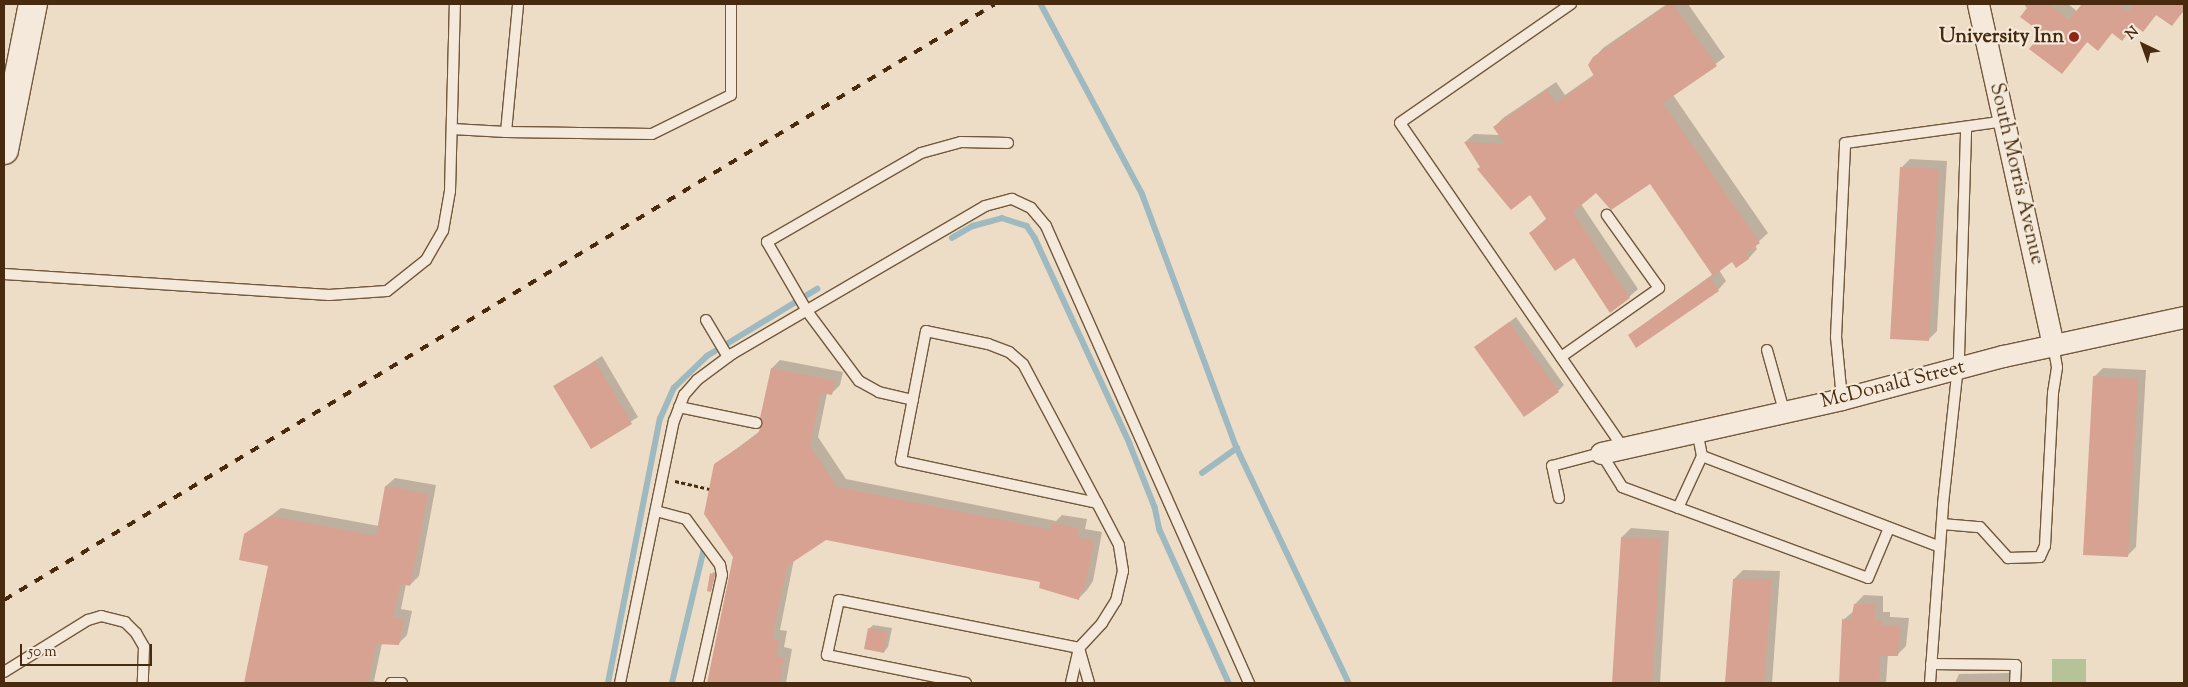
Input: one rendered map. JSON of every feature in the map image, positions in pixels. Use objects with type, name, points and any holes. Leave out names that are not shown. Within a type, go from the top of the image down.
[{"type":"main road","points":[[6,141],[34,4]]},
{"type":"street","name":"South Morris Avenue","points":[[1978,4],[2053,344]]},
{"type":"street","name":"McDonald Street","points":[[1601,453],[1784,412],[1957,370],[2053,344],[2184,317]]},
{"type":"lane","points":[[4,274],[329,295],[387,291],[426,260],[443,231],[450,191],[455,4]]},
{"type":"lane","points":[[506,132],[518,4]]},
{"type":"lane","points":[[452,129],[506,132],[652,134],[731,95],[731,4]]},
{"type":"lane","points":[[1571,4],[1400,124],[1622,447]]},
{"type":"lane","points":[[1842,398],[1836,338],[1845,143],[1966,128],[2005,121]]},
{"type":"lane","points":[[1930,683],[1940,547],[1957,370],[1966,128]]},
{"type":"lane","points":[[913,400],[879,392],[859,380],[807,311],[767,242],[921,153],[961,142],[1008,143]]},
{"type":"lane","points":[[620,683],[678,406],[697,380],[728,356],[985,206],[1012,199],[1031,208],[1046,226],[1249,683]]},
{"type":"lane","points":[[1561,357],[1659,288],[1607,215]]},
{"type":"lane","points":[[706,320],[728,356]]},
{"type":"lane","points":[[1071,683],[1079,648],[1102,623],[1116,601],[1123,571],[1119,545],[1097,503],[1023,364],[1009,352],[926,331],[901,461],[1097,503]]},
{"type":"lane","points":[[1942,524],[1980,527],[2008,558],[2040,557],[2045,546],[2057,367],[2053,344]]},
{"type":"lane","points":[[1767,350],[1784,412]]},
{"type":"lane","points":[[678,406],[756,423]]},
{"type":"lane","points":[[1678,508],[1702,456],[1697,431]]},
{"type":"lane","points":[[1559,498],[1552,466],[1601,453],[1622,487],[1868,578],[1889,528]]},
{"type":"lane","points":[[1702,456],[1940,547]]},
{"type":"lane","points":[[656,511],[686,519],[720,565],[722,575],[698,683]]},
{"type":"lane","points":[[966,683],[827,656],[839,600],[1079,648]]},
{"type":"lane","points":[[4,672],[88,620],[101,616],[124,622],[136,633],[144,647],[143,683]]},
{"type":"lane","points":[[1079,648],[1089,683]]},
{"type":"lane","points":[[1931,664],[2016,665],[2015,683]]},
{"type":"lane","points":[[391,683],[402,683]]},
{"type":"path","points":[[662,478],[709,489]]},
{"type":"green space","points":[[2052,659],[2086,659],[2086,683],[2052,683]]},
{"type":"building","points":[[1669,4],[1673,4],[1717,66],[1663,103],[1760,243],[1746,253],[1749,259],[1736,268],[1732,262],[1713,276],[1650,184],[1611,210],[1596,193],[1573,212],[1630,298],[1610,313],[1574,258],[1555,271],[1529,233],[1547,220],[1530,195],[1511,210],[1477,169],[1480,167],[1464,142],[1505,144],[1493,127],[1547,90],[1556,103],[1594,76],[1588,65],[1593,57]]},
{"type":"building","name":"University Inn","points":[[2030,4],[2048,4],[2069,20],[2082,4],[2117,4],[2128,12],[2134,4],[2184,4],[2184,10],[2172,26],[2156,15],[2143,32],[2134,25],[2122,41],[2112,33],[2098,51],[2087,42],[2062,74],[2029,49],[2042,33],[2020,17]]},
{"type":"building","points":[[1900,167],[1939,169],[1929,341],[1890,339]]},
{"type":"building","points":[[1710,277],[1719,291],[1636,348],[1628,335]]},
{"type":"building","points":[[1509,322],[1559,392],[1524,417],[1474,347]]},
{"type":"building","points":[[595,361],[632,424],[591,449],[553,386]]},
{"type":"building","points":[[771,368],[835,381],[832,395],[821,393],[810,446],[837,487],[1051,530],[1052,523],[1079,528],[1077,537],[1094,541],[1084,591],[1081,590],[1079,600],[1039,588],[1040,582],[826,540],[787,566],[772,638],[779,640],[776,656],[784,658],[779,683],[707,683],[733,557],[704,514],[714,464],[757,435],[761,427],[760,418]]},
{"type":"building","points":[[2093,376],[2138,379],[2128,557],[2083,555]]},
{"type":"building","points":[[385,486],[428,494],[410,586],[400,584],[393,618],[404,619],[399,645],[376,644],[368,683],[244,683],[268,566],[239,560],[244,534],[271,516],[376,536]]},
{"type":"building","points":[[1621,537],[1661,539],[1652,683],[1612,683]]},
{"type":"building","points":[[710,573],[715,575],[711,592],[707,591]]},
{"type":"building","points":[[1733,579],[1772,579],[1764,683],[1725,683]]},
{"type":"building","points":[[1854,604],[1875,604],[1875,621],[1882,620],[1882,625],[1900,626],[1898,656],[1880,656],[1879,683],[1839,683],[1842,619],[1851,620]]},
{"type":"building","points":[[868,628],[888,632],[884,653],[864,649]]},
{"type":"waterway","points":[[1041,4],[1142,193],[1237,448],[1349,683]]},
{"type":"waterway","points":[[952,238],[973,226],[1002,218],[1027,226],[1035,238],[1130,444],[1155,507],[1160,530],[1229,683]]},
{"type":"waterway","points":[[608,683],[660,419],[674,388],[707,356],[817,289]]},
{"type":"waterway","points":[[1202,473],[1237,448]]},
{"type":"waterway","points":[[672,683],[705,545]]},
{"type":"railway","points":[[4,600],[995,4]]},
{"type":"place","name":"University Inn","points":[[2074,37]]}]
